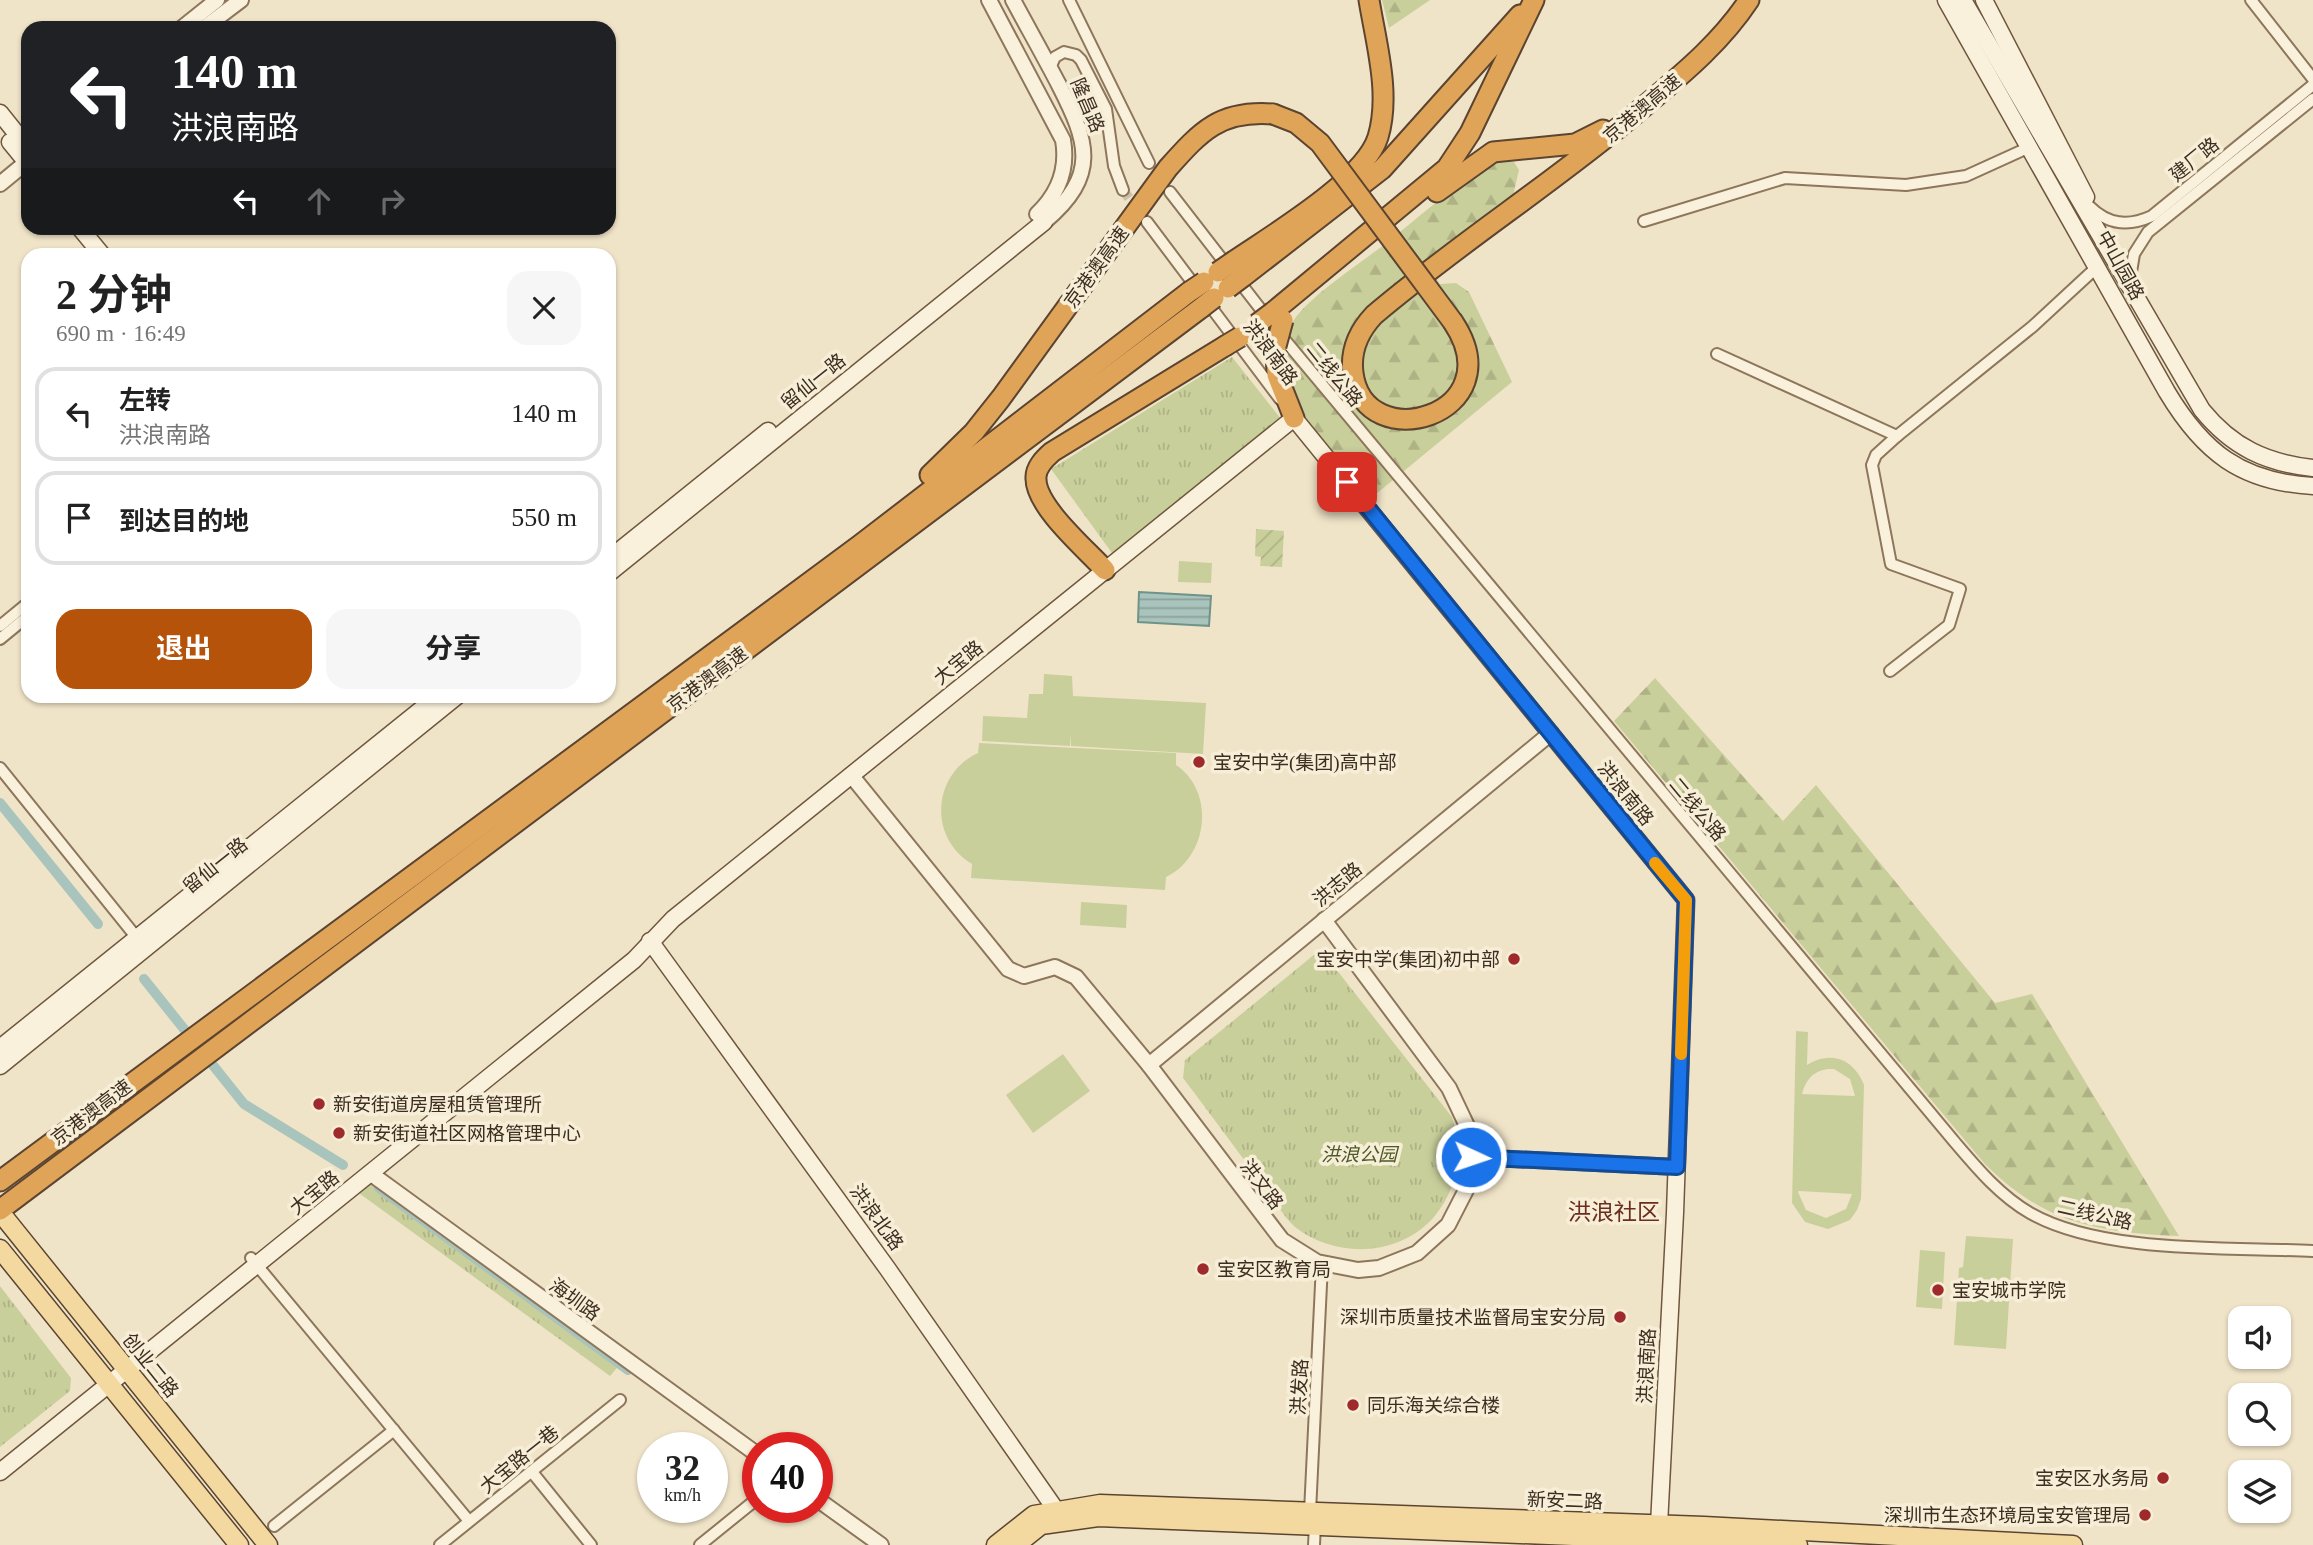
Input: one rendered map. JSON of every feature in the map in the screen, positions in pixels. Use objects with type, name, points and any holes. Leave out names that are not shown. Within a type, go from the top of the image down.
[{"type":"highway","name":"京港澳高速","points":[[0,1211],[1217,285],[1334,190],[1371,153],[1380,130],[1383,100],[1369,0]]},
{"type":"highway","name":"京港澳高速","points":[[4,1178],[806,584],[1217,285],[1382,169],[1534,0]]},
{"type":"highway","points":[[1271,319],[1447,168],[1470,134],[1534,0]]},
{"type":"highway","points":[[1594,134],[1710,35],[1734,0]]},
{"type":"highway","name":"京港澳高速","points":[[806,584],[947,460],[974,432],[1168,168],[1192,141],[1228,116],[1243,113],[1273,114],[1296,122],[1320,143],[1453,322],[1464,343],[1468,366],[1462,388],[1450,405],[1428,418],[1409,420],[1384,414],[1365,401],[1356,385],[1352,363],[1356,341],[1369,320],[1632,117],[1697,61],[1731,26],[1749,0]]},
{"type":"highway","points":[[1105,570],[1042,499],[1035,477],[1041,462],[1052,452],[1271,319],[1485,156],[1503,150],[1575,144],[1632,117]]},
{"type":"highway","points":[[1271,319],[1277,375],[1294,418]]},
{"type":"main road","points":[[1934,0],[2050,201],[2086,246]]},
{"type":"main road","name":"中山园路","points":[[1946,0],[2066,195],[2102,239],[2193,396],[2224,434],[2264,458],[2313,468]]},
{"type":"main road","name":"中山园路","points":[[1963,0],[2066,195],[2086,246],[2172,400],[2201,440],[2220,457],[2244,471],[2272,481],[2313,486]]},
{"type":"main road","points":[[1984,0],[2071,163],[2102,239]]},
{"type":"main road","points":[[2,121],[21,126]]},
{"type":"main road","points":[[2,121],[21,148]]},
{"type":"main road","points":[[0,138],[0,144]]},
{"type":"main road","name":"留仙一路","points":[[616,553],[1041,218]]},
{"type":"main road","name":"留仙一路","points":[[616,567],[1041,218]]},
{"type":"main road","name":"大宝路","points":[[0,1461],[125,1366],[618,961],[650,941],[851,775],[1294,418]]},
{"type":"main road","name":"洪浪南路","points":[[1294,418],[1686,900],[1677,1167],[1659,1538]]},
{"type":"main road","name":"留仙一路","points":[[0,1048],[428,703]]},
{"type":"main road","name":"留仙一路","points":[[0,1066],[448,703]]},
{"type":"main road","name":"大宝路","points":[[254,1262],[370,1173],[634,960],[650,941]]},
{"type":"main road","name":"洪浪北路","points":[[650,941],[887,1268],[1060,1516]]},
{"type":"main road","name":"创业二路","points":[[0,1211],[268,1545]]},
{"type":"main road","points":[[0,1249],[239,1545]]},
{"type":"main road","name":"大宝路","points":[[0,1472],[107,1380]]},
{"type":"main road","points":[[996,1545],[1034,1515],[1060,1516]]},
{"type":"main road","points":[[1016,1545],[1041,1525],[1060,1516]]},
{"type":"main road","name":"新安二路","points":[[1060,1516],[1313,1518],[1798,1545]]},
{"type":"main road","name":"新安二路","points":[[1659,1538],[2073,1545]]},
{"type":"street","points":[[191,21],[217,0]]},
{"type":"street","points":[[213,21],[241,0]]},
{"type":"street","name":"隆昌路","points":[[989,0],[1063,140],[1064,159],[1059,184],[1041,218]]},
{"type":"street","name":"隆昌路","points":[[1013,0],[1081,127],[1085,147],[1081,171],[1070,195],[1041,218]]},
{"type":"street","points":[[1069,0],[1149,163]]},
{"type":"street","points":[[2251,0],[2313,79]]},
{"type":"street","points":[[1050,68],[1055,57],[1064,52],[1071,52],[1082,60],[1106,109],[1114,166],[1123,190]]},
{"type":"street","name":"建厂路","points":[[2090,206],[2098,215],[2119,224],[2152,216],[2313,85]]},
{"type":"street","name":"建厂路","points":[[2129,284],[2134,254],[2148,232],[2313,99]]},
{"type":"street","points":[[1644,221],[1785,178],[1906,185],[1966,176],[2021,151]]},
{"type":"street","points":[[0,172],[21,160]]},
{"type":"street","points":[[0,184],[21,163]]},
{"type":"street","name":"二线公路","points":[[1170,192],[1285,341],[1416,501],[1953,1140],[2009,1199],[2043,1220],[2112,1239],[2313,1251]]},
{"type":"street","name":"洪浪南路","points":[[1147,222],[1294,418]]},
{"type":"street","points":[[1890,671],[1949,625],[1960,589],[1891,564],[1872,471],[1876,455],[2032,327],[2098,267]]},
{"type":"street","points":[[1717,355],[1897,436]]},
{"type":"street","points":[[0,626],[21,609]]},
{"type":"street","points":[[0,639],[21,622]]},
{"type":"street","name":"洪志路","points":[[1149,1065],[1551,733]]},
{"type":"street","points":[[0,768],[137,938]]},
{"type":"street","name":"洪文路","points":[[851,775],[1008,969],[1024,976],[1055,967],[1070,971],[1149,1065],[1268,1225],[1299,1253],[1322,1264],[1358,1270],[1379,1268],[1418,1253],[1448,1225],[1467,1188],[1471,1157],[1467,1126],[1458,1103],[1324,920]]},
{"type":"street","points":[[1471,1157],[1677,1167]]},
{"type":"street","name":"海圳路","points":[[370,1173],[742,1443]]},
{"type":"street","points":[[254,1262],[469,1521]]},
{"type":"street","name":"洪发路","points":[[1314,1545],[1322,1264]]},
{"type":"street","name":"大宝路一巷","points":[[440,1545],[620,1400]]},
{"type":"street","points":[[274,1526],[394,1430]]},
{"type":"street","points":[[532,1472],[591,1545]]},
{"type":"street","points":[[833,1510],[881,1545]]},
{"type":"street","points":[[701,1545],[742,1511]]},
{"type":"green space","points":[[1382,0],[1430,0],[1389,28]]},
{"type":"green space","points":[[1502,161],[1514,162],[1519,170],[1513,196],[1430,269],[1440,284],[1456,283],[1469,292],[1512,382],[1370,499],[1318,441],[1290,397],[1283,373],[1283,348],[1292,323],[1323,291],[1444,196],[1475,174]]},
{"type":"green space","points":[[1232,357],[1281,419],[1112,553],[1051,469]]},
{"type":"green space","points":[[1256,529],[1284,531],[1282,567],[1260,566],[1261,557],[1255,556]]},
{"type":"green space","points":[[1179,561],[1212,563],[1211,583],[1178,582]]},
{"type":"green space","points":[[1044,674],[1072,676],[1073,696],[1206,703],[1203,754],[1071,746],[1071,734],[1070,746],[982,741],[983,716],[1027,718],[1029,694],[1043,694]]},
{"type":"green space","points":[[1655,678],[1783,821],[1816,785],[1995,1003],[2032,994],[2179,1236],[2123,1232],[2073,1221],[2028,1199],[1984,1163],[1614,721]]},
{"type":"green space","points":[[979,743],[1176,753],[1176,765],[1189,777],[1197,791],[1201,807],[1202,824],[1191,855],[1180,868],[1166,877],[1165,890],[971,878],[972,864],[958,853],[948,839],[942,823],[941,807],[944,790],[951,776],[963,763],[978,753]]},
{"type":"green space","points":[[1081,902],[1127,905],[1126,928],[1080,925]]},
{"type":"green space","name":"洪浪公园","points":[[1315,954],[1325,955],[1452,1117],[1456,1130],[1456,1169],[1449,1194],[1442,1206],[1420,1230],[1385,1246],[1367,1249],[1329,1245],[1295,1227],[1183,1078],[1185,1060]]},
{"type":"green space","points":[[1796,1031],[1808,1032],[1807,1065],[1825,1058],[1841,1060],[1854,1069],[1864,1085],[1861,1199],[1857,1210],[1850,1220],[1828,1229],[1805,1222],[1792,1203]],"holes":[[[1834,1069],[1850,1079],[1855,1096],[1802,1094],[1813,1075],[1822,1070]],[[1799,1191],[1852,1194],[1846,1209],[1826,1218],[1806,1210]]]},
{"type":"green space","points":[[1063,1054],[1090,1091],[1033,1133],[1006,1095]]},
{"type":"green space","points":[[370,1173],[627,1356],[610,1376],[352,1188]]},
{"type":"green space","points":[[1966,1236],[2013,1239],[2006,1349],[1954,1345],[1959,1268],[1963,1267]]},
{"type":"green space","points":[[1920,1250],[1945,1252],[1942,1309],[1916,1307]]},
{"type":"green space","points":[[0,1286],[71,1378],[70,1391],[0,1447]]},
{"type":"water","points":[[1139,592],[1211,596],[1209,626],[1138,622]]},
{"type":"waterway","points":[[0,803],[98,924]]},
{"type":"waterway","points":[[144,979],[244,1104],[343,1165]]},
{"type":"waterway","points":[[379,1188],[628,1370]]},
{"type":"tunnel","points":[[1123,190],[1140,213]]},
{"type":"slow traffic","points":[[1655,863],[1686,900],[1681,1054]]},
{"type":"place","name":"宝安中学(集团)高中部","points":[[1199,762]]},
{"type":"place","name":"宝安中学(集团)初中部","points":[[1514,959]]},
{"type":"place","name":"新安街道房屋租赁管理所","points":[[319,1104]]},
{"type":"place","name":"新安街道社区网格管理中心","points":[[339,1133]]},
{"type":"place","name":"宝安区教育局","points":[[1203,1269]]},
{"type":"place","name":"宝安城市学院","points":[[1938,1290]]},
{"type":"place","name":"深圳市质量技术监督局宝安分局","points":[[1620,1317]]},
{"type":"place","name":"同乐海关综合楼","points":[[1353,1405]]},
{"type":"place","name":"宝安区水务局","points":[[2163,1478]]},
{"type":"place","name":"深圳市生态环境局宝安管理局","points":[[2145,1515]]},
{"type":"district","name":"洪浪社区","points":[[1614,1212]]},
{"type":"route","points":[[1347,482],[1686,900],[1677,1167],[1471,1157]]}]
